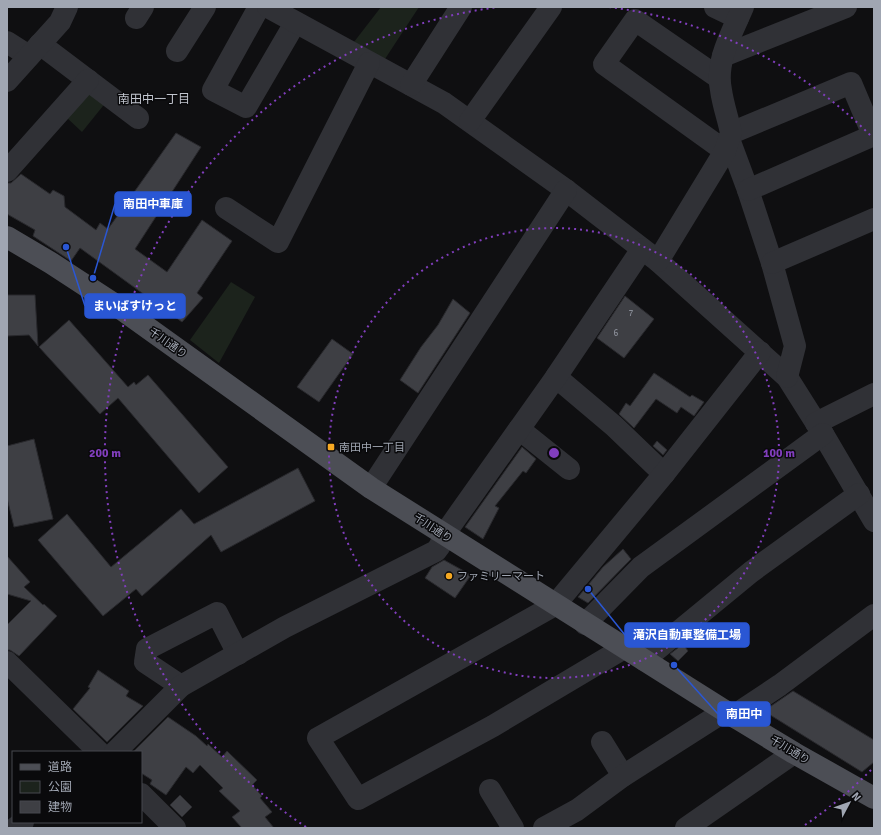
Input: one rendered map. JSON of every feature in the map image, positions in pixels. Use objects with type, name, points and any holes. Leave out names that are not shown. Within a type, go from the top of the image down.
[{"type":"main road","name":"千川通り","points":[[7,237],[51,263],[120,308],[371,488],[445,536],[730,715],[874,798]]},
{"type":"street","points":[[7,81],[60,22],[67,7]]},
{"type":"street","points":[[177,50],[205,7]]},
{"type":"street","points":[[411,85],[461,7]]},
{"type":"street","points":[[470,121],[551,7]]},
{"type":"street","points":[[715,7],[740,13],[726,44],[720,78],[720,90],[728,141],[748,190],[772,263],[795,346],[787,377]]},
{"type":"street","points":[[723,56],[846,7]]},
{"type":"street","points":[[295,22],[246,107],[213,90],[270,8],[444,103],[566,190],[650,255],[787,377],[868,506],[751,572],[644,660]]},
{"type":"street","points":[[720,78],[635,20],[604,64],[728,141]]},
{"type":"street","points":[[7,42],[35,50],[88,80],[138,118]]},
{"type":"street","points":[[226,208],[278,242],[369,63]]},
{"type":"street","points":[[7,171],[88,80]]},
{"type":"street","points":[[115,751],[181,686],[285,628],[436,551],[452,525],[556,377],[650,255],[728,141],[851,84],[873,135],[748,190]]},
{"type":"street","points":[[371,488],[566,190]]},
{"type":"street","points":[[772,263],[874,219]]},
{"type":"street","points":[[624,648],[493,726],[358,799],[318,738],[555,605],[664,474],[760,352]]},
{"type":"street","points":[[556,377],[614,426],[664,474]]},
{"type":"street","points":[[585,624],[641,567],[820,428],[874,394]]},
{"type":"street","points":[[519,429],[569,469]]},
{"type":"street","points":[[181,686],[145,662],[147,649],[217,613],[238,654]]},
{"type":"street","points":[[544,828],[577,810],[624,776],[730,715],[744,709],[780,685],[874,615]]},
{"type":"street","points":[[7,662],[98,751]]},
{"type":"street","points":[[602,742],[624,776]]},
{"type":"street","points":[[686,828],[794,753]]},
{"type":"street","points":[[489,791],[513,828]]},
{"type":"street","points":[[142,795],[175,828]]},
{"type":"green space","points":[[381,7],[419,7],[385,59],[354,42]]},
{"type":"green space","points":[[89,88],[107,101],[82,132],[65,116]]},
{"type":"green space","points":[[231,282],[255,297],[219,363],[190,340]]},
{"type":"building","points":[[176,133],[201,147],[135,249],[167,272],[202,220],[232,241],[197,293],[203,298],[182,322],[80,248],[71,261],[33,236],[35,230],[7,214],[7,183],[11,183],[21,174],[50,194],[53,190],[64,196],[65,207],[96,230],[100,223],[108,229]]},
{"type":"building","points":[[7,295],[35,295],[38,346],[29,335],[7,336]]},
{"type":"building","points":[[625,296],[654,319],[624,358],[597,338]]},
{"type":"building","points":[[453,299],[470,313],[418,393],[400,380],[421,347],[438,325]]},
{"type":"building","points":[[69,320],[128,387],[134,382],[136,385],[148,375],[228,467],[199,493],[118,398],[100,414],[39,347]]},
{"type":"building","points":[[332,339],[353,354],[319,402],[297,387]]},
{"type":"building","points":[[654,373],[690,397],[692,395],[704,402],[694,416],[681,407],[677,413],[656,399],[634,428],[619,414],[626,403],[630,406]]},
{"type":"building","points":[[34,439],[53,519],[14,527],[7,498],[7,446]]},
{"type":"building","points":[[657,441],[667,450],[663,455],[653,446]]},
{"type":"building","points":[[522,447],[536,459],[526,473],[523,471],[495,506],[499,508],[483,539],[465,527]]},
{"type":"building","points":[[298,468],[315,501],[221,552],[211,535],[142,596],[136,589],[103,616],[38,540],[67,514],[111,567],[181,509],[194,524]]},
{"type":"building","points":[[623,549],[631,559],[588,603],[578,597],[603,567]]},
{"type":"building","points":[[7,556],[30,582],[24,587],[57,616],[19,656],[10,650],[7,650],[7,625],[31,601],[7,594]]},
{"type":"building","points":[[444,560],[471,575],[455,598],[425,578],[432,567]]},
{"type":"building","points":[[683,644],[688,651],[678,661],[670,654]]},
{"type":"building","points":[[98,670],[129,691],[126,696],[143,706],[107,742],[73,709],[90,688],[88,687]]},
{"type":"building","points":[[793,691],[874,740],[874,762],[862,772],[767,713],[771,706]]},
{"type":"building","points":[[168,717],[196,736],[207,746],[208,744],[222,757],[227,751],[257,780],[252,785],[262,796],[260,798],[272,812],[265,817],[274,828],[242,828],[232,817],[240,811],[219,791],[223,788],[200,765],[193,773],[186,767],[166,795],[150,784],[152,780],[142,774],[142,751],[134,751]]},
{"type":"building","points":[[180,795],[192,807],[182,817],[170,805]]},
{"type":"place","name":"まいばすけっと","points":[[66,247]]},
{"type":"place","name":"南田中車庫","points":[[93,278]]},
{"type":"place","name":"南田中一丁目","points":[[331,447]]},
{"type":"place","name":"ファミリーマート","points":[[449,576]]},
{"type":"place","name":"滝沢自動車整備工場","points":[[588,589]]},
{"type":"place","name":"南田中","points":[[674,665]]},
{"type":"district","name":"南田中一丁目","points":[[154,99]]}]
